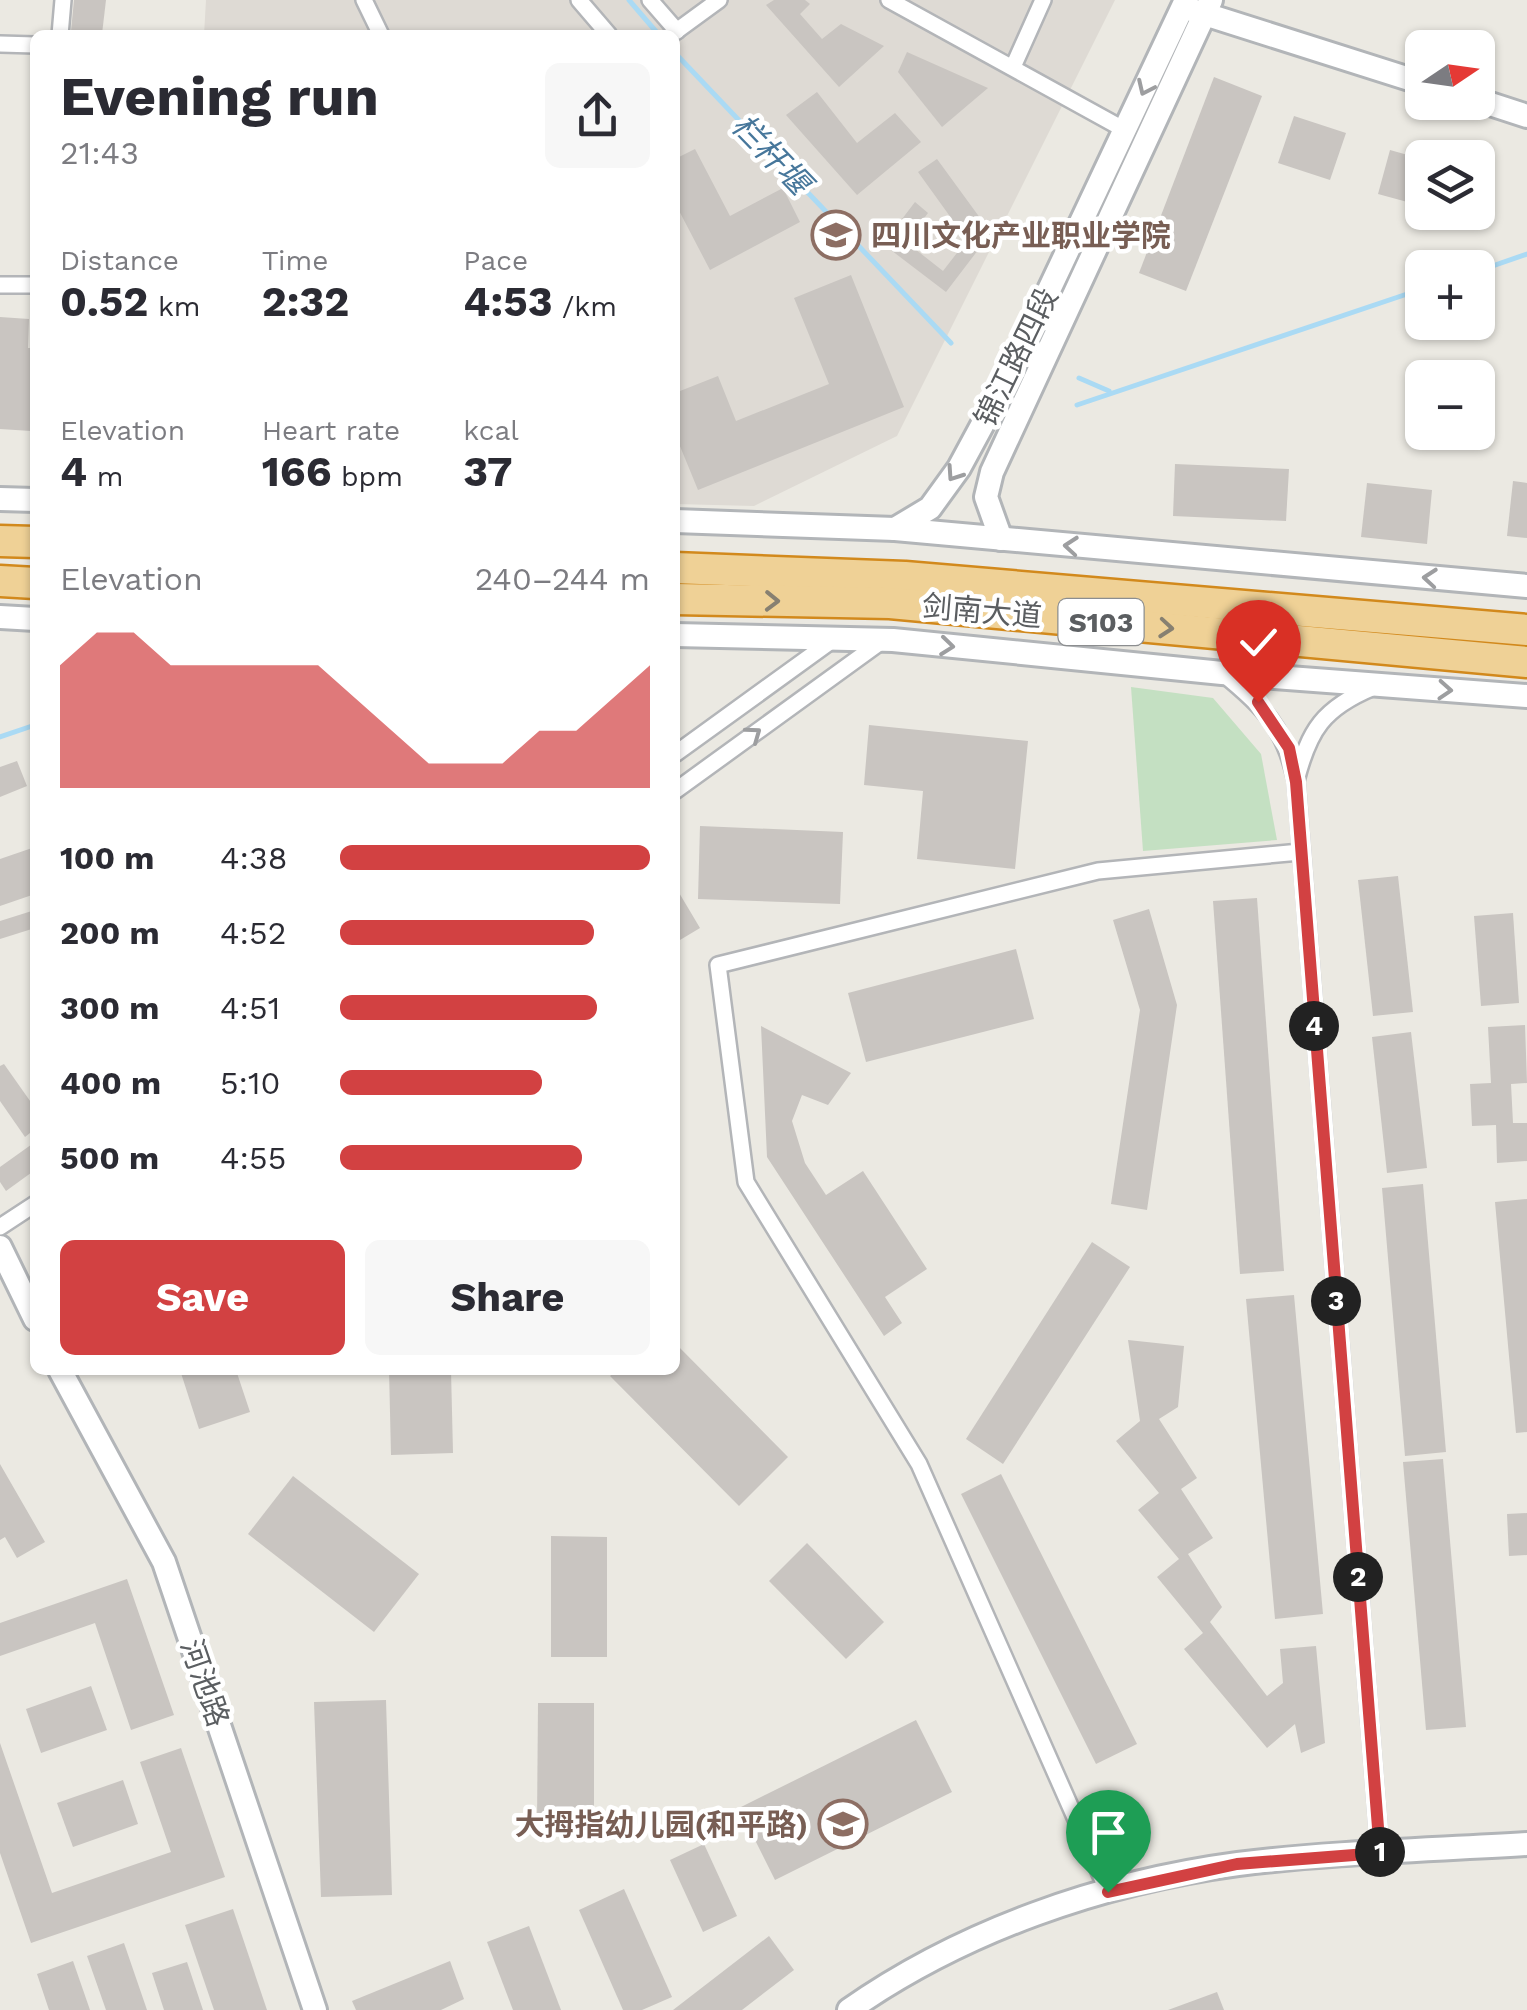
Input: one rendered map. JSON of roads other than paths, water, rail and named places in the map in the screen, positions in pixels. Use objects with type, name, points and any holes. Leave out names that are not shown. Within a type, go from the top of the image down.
[{"type":"highway","points":[[0,541],[30,542]]},
{"type":"highway","name":"剑南大道","points":[[680,568],[923,578],[1527,630]]},
{"type":"highway","points":[[0,580],[30,583]]},
{"type":"highway","name":"剑南大道","points":[[680,599],[890,603],[1527,662]]},
{"type":"highway","points":[[1461,655],[1527,684]]},
{"type":"street","points":[[60,30],[63,0]]},
{"type":"street","points":[[364,0],[378,30]]},
{"type":"street","points":[[578,0],[605,30]]},
{"type":"street","points":[[650,0],[672,30]]},
{"type":"street","points":[[678,30],[719,0]]},
{"type":"street","points":[[889,0],[1125,130]]},
{"type":"street","points":[[1013,67],[1043,0]]},
{"type":"street","points":[[1196,5],[1405,77]]},
{"type":"street","name":"锦江路四段","points":[[895,529],[930,508],[960,468],[1006,381],[1125,130],[1196,5]]},
{"type":"street","name":"锦江路四段","points":[[1001,539],[986,498],[992,472],[1196,5]]},
{"type":"street","points":[[0,44],[30,46]]},
{"type":"street","points":[[1495,106],[1527,116]]},
{"type":"street","points":[[0,285],[30,285]]},
{"type":"street","points":[[0,499],[30,500]]},
{"type":"street","points":[[680,522],[895,529],[1527,586]]},
{"type":"street","points":[[0,618],[30,619]]},
{"type":"street","points":[[680,636],[883,640],[1222,673],[1527,696]]},
{"type":"street","points":[[680,750],[834,639]]},
{"type":"street","points":[[680,787],[883,640]]},
{"type":"street","points":[[1222,673],[1258,702],[1274,721],[1289,748],[1296,782],[1380,1853]]},
{"type":"street","points":[[1296,782],[1307,740],[1329,714],[1353,696],[1378,686]]},
{"type":"street","points":[[1108,1892],[920,1464],[746,1182],[718,966],[1098,871],[1300,852]]},
{"type":"street","points":[[0,1228],[30,1207]]},
{"type":"street","points":[[0,1247],[30,1309]]},
{"type":"street","name":"河池路","points":[[63,1375],[164,1562],[315,2010]]},
{"type":"street","points":[[850,2010],[1006,1924],[1108,1892],[1237,1864],[1527,1844]]},
{"type":"waterway","name":"栏杆堰","points":[[629,0],[655,30]]},
{"type":"waterway","name":"栏杆堰","points":[[680,58],[951,343]]},
{"type":"waterway","name":"栏杆堰","points":[[1495,265],[1527,254]]},
{"type":"waterway","name":"栏杆堰","points":[[1077,405],[1405,295]]},
{"type":"waterway","name":"栏杆堰","points":[[1079,378],[1109,391]]},
{"type":"waterway","name":"栏杆堰","points":[[0,737],[30,727]]},
{"type":"place","name":"四川文化产业职业学院","points":[[836,235]]},
{"type":"place","name":"大拇指幼儿园(和平路)","points":[[843,1824]]}]
